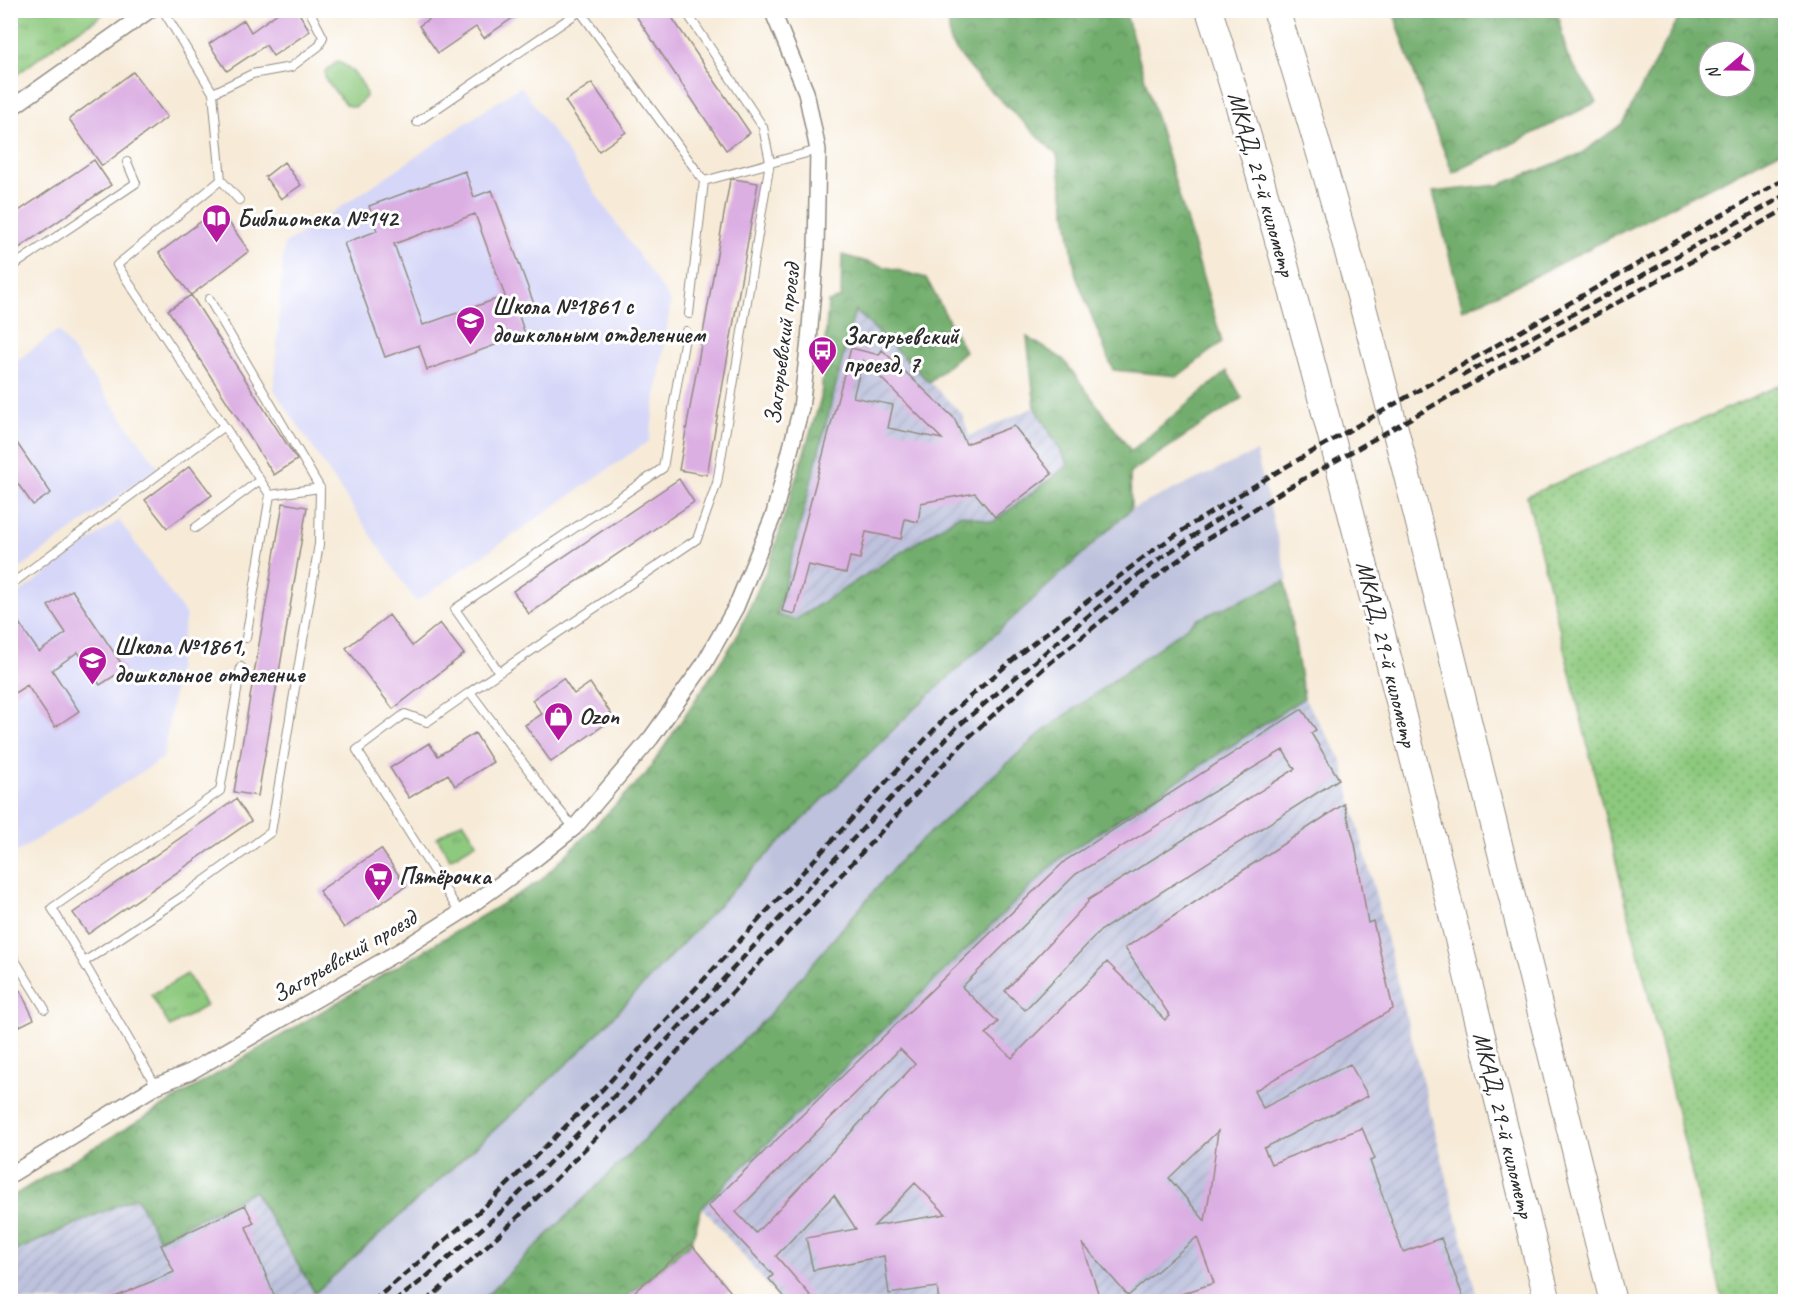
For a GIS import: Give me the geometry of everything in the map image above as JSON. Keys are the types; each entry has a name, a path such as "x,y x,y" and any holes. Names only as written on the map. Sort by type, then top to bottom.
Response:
{"highway":[{"name":"МКАД, 29-й километр","path":"1209,10 1288,272 1342,475 1548,1302"},
{"path":"1276,10 1349,255 1403,459 1613,1302"}],"street":[{"path":"10,109 150,10"},
{"name":"Загорьевский проезд","path":"10,1175 156,1086 190,1072 389,958 460,913 535,859 574,828 651,738 704,664 736,607 774,514 801,408 809,341 816,248 818,150 806,92 772,10"}],"lane":[{"path":"164,10 213,93 221,180 239,200"},
{"path":"213,93 252,74 291,67 319,46 323,37 309,10"},
{"path":"460,913 357,750 405,714 427,722 697,539 717,483 770,162 763,127 685,10"},
{"path":"417,122 580,11 704,181 689,314"},
{"path":"704,181 818,150"},
{"path":"10,268 136,183 127,162"},
{"path":"221,180 117,265 270,495 246,638"},
{"path":"84,962 182,897 271,832 319,544 320,488 209,299"},
{"path":"499,672 455,609 663,468 686,331"},
{"path":"10,585 224,426"},
{"path":"195,528 260,480"},
{"path":"270,495 320,488"},
{"path":"156,1086 52,908 220,791 241,666"},
{"path":"470,692 574,828"},
{"path":"10,952 45,1009"}],"shaded area":[{"name":"Школа №1861 с дошкольным отделением","path":"521,86 671,302 649,441 416,602 274,390 284,245"},
{"path":"856,309 963,415 969,436 1035,407 1069,465 993,522 961,514 795,620 776,615"},
{"path":"58,330 158,467 11,575 11,365"},
{"path":"1256,452 1288,580 1198,619 904,856 767,1017 481,1301 320,1301 315,1293 581,1051 752,870 913,710 1131,509"},
{"name":"Школа №1861, дошкольное отделение","path":"119,520 186,615 163,758 11,856 11,599"},
{"path":"1304,698 1341,758 1478,1301 781,1301 702,1207 1061,857"},
{"path":"254,1190 315,1293 302,1302 11,1301 10,1253 137,1197 160,1238"}],"green space":[{"path":"11,10 107,11 68,36 11,79"},
{"path":"1683,10 1785,11 1785,149 1463,310 1433,192 1499,185 1580,154 1622,124"},
{"path":"948,11 1125,11 1222,342 1178,376 1113,370 1076,276 1057,155 979,79 950,43"},
{"path":"1393,11 1557,11 1567,56 1597,102 1453,173 1424,102"},
{"path":"337,62 352,71 363,86 366,97 355,107 346,105 325,79 325,71"},
{"path":"842,255 926,278 965,351 929,382 855,310 777,615 795,620 961,514 993,522 1069,465 1035,407 1027,337 1063,359 1131,451 1227,371 1242,398 1130,473 1131,509 913,710 752,870 581,1051 315,1293 254,1191 159,1239 136,1197 11,1253 11,1197 540,881 646,774 735,640 770,562 821,398 828,302 841,298"},
{"path":"1785,383 1785,1301 1723,1301 1527,496"},
{"path":"1285,581 1304,698 1061,857 702,1207 691,1244 622,1301 481,1301 767,1017 904,856 1041,733 1198,619"},
{"path":"463,821 477,843 450,859 437,837"},
{"path":"187,974 206,1006 170,1027 151,995"}],"building":[{"path":"282,10 297,10 310,31 273,56 266,45 227,71 209,44 244,20 251,32"},
{"path":"442,10 524,10 484,38 476,27 438,53 419,26"},
{"path":"632,10 667,10 750,133 726,150"},
{"path":"133,72 167,117 102,166 69,119"},
{"path":"592,83 626,132 599,151 565,101"},
{"path":"94,160 111,185 10,254 10,217"},
{"path":"284,162 301,185 281,199 265,177"},
{"path":"465,171 474,197 492,190 534,304 517,310 525,334 427,370 419,345 385,357 344,243 377,231 369,206","holes":["475,214 505,296 423,325 394,244"]},
{"path":"730,180 758,183 707,475 679,470"},
{"path":"219,208 249,251 191,295 159,253"},
{"path":"191,295 297,460 274,475 168,310"},
{"path":"851,348 879,355 882,350 954,418 966,444 1014,426 1052,474 995,517 975,493 921,503 918,522 905,519 901,539 866,532 860,559 850,557 846,573 808,565 795,614 782,611","holes":["863,360 942,439 888,428 893,405 853,397"]},
{"path":"10,433 51,493 33,505 10,473"},
{"path":"190,466 212,495 167,528 145,500"},
{"path":"679,479 694,502 529,614 513,591"},
{"path":"283,503 307,507 258,796 234,792"},
{"path":"72,590 125,669 100,685 78,652 52,670 79,711 55,727 27,685 10,696 10,610 39,652 66,633 48,606"},
{"path":"389,615 412,646 440,623 464,654 393,709 346,648"},
{"path":"563,678 574,694 590,683 614,718 551,762 525,725 542,714 532,700"},
{"path":"1302,709 1316,730 1311,733 1339,779 1100,931 1025,1010 1005,991 1088,900 1295,769 1283,750 1076,874 962,987 998,1022 986,1034 1012,1058 1107,962 1165,1020 1170,1016 1125,948 1344,804 1355,844 1368,923 1373,921 1393,1009 1254,1091 1263,1108 1350,1064 1368,1096 1264,1148 1271,1164 1362,1128 1375,1159 1370,1161 1403,1252 1441,1238 1465,1302 1166,1302 1166,1299 1214,1283 1197,1237 1128,1296 1082,1243 1101,1302 939,1302 937,1287 889,1294 884,1256 813,1270 806,1238 856,1229 834,1195 776,1256 816,1302 789,1302 769,1279 773,1275 708,1206 1066,860","holes":["900,1049 915,1064 756,1233 736,1212","1218,1131 1205,1221 1169,1178","915,1183 946,1214 874,1226"]},
{"path":"475,733 493,762 455,786 448,774 409,798 390,768 429,743 438,756"},
{"path":"236,799 251,821 88,934 73,913"},
{"path":"381,849 406,886 344,928 319,891"},
{"path":"20,990 34,1019 10,1031 10,995"},
{"path":"245,1205 254,1223 246,1227 277,1302 103,1302 174,1272 161,1245"},
{"path":"691,1244 730,1291 718,1302 622,1302"}],"railway":[{"path":"372,1302 490,1202 601,1091 945,718 1022,652 1148,554 1192,524 1277,472 1786,178"},
{"path":"1462,376 1786,195"},
{"path":"426,1302 518,1217 628,1105 968,738 1044,668 1111,613 1204,541 1286,489 1786,209"},
{"path":"394,1302 501,1212 627,1083 957,727 1120,589 1159,559 1241,504"}],"place":[{"name":"Библиотека №142","path":"216,244"},
{"name":"Школа №1861 с дошкольным отделением","path":"471,346"},
{"name":"Загорьевский проезд, 7","path":"822,376"},
{"name":"Школа №1861, дошкольное отделение","path":"93,686"},
{"name":"Ozon","path":"558,742"},
{"name":"Пятёрочка","path":"378,902"}]}
